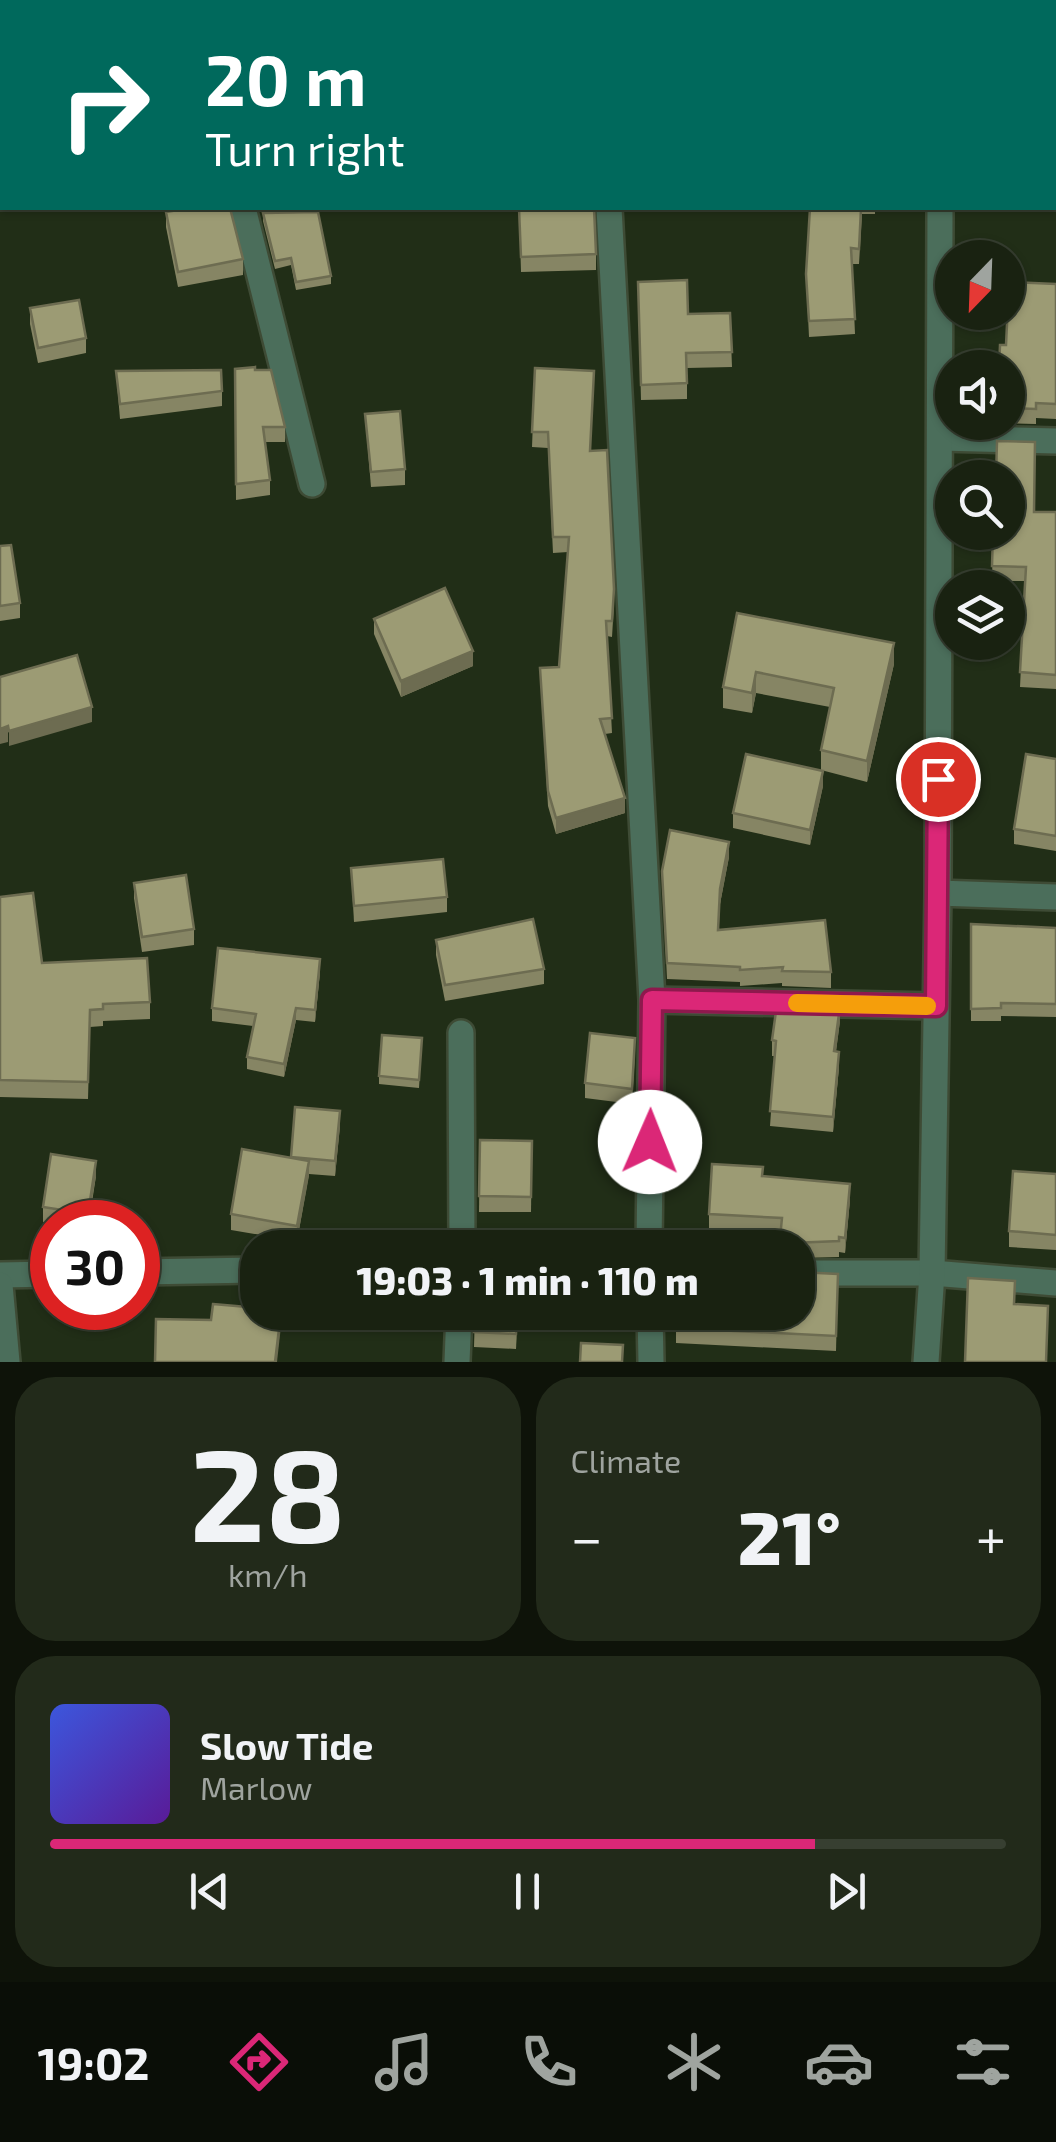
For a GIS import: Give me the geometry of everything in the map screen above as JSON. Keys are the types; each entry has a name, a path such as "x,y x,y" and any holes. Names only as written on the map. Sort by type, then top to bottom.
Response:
{"street":[{"path":"244,210 312,484"},
{"path":"609,210 652,1000 648,1230"},
{"path":"940,210 940,350"},
{"path":"926,1362 932,1273 938,892 940,440"},
{"path":"1017,440 1056,441"},
{"path":"938,892 1056,897"},
{"path":"652,1000 936,1006"},
{"path":"461,1033 462,1230"},
{"path":"160,1272 240,1270"},
{"path":"815,1273 932,1273 1056,1283"},
{"path":"0,1275 30,1274"},
{"path":"0,1285 7,1362"},
{"path":"456,1362 459,1330"},
{"path":"651,1330 652,1362"}],"building":[{"path":"231,210 243,259 178,272 166,212"},
{"path":"519,210 594,210 596,254 521,257"},
{"path":"810,210 861,210 859,249 851,248 855,319 809,321 806,274"},
{"path":"318,212 331,276 296,282 291,258 275,261 263,213"},
{"path":"687,280 688,314 730,313 732,352 686,353 687,383 641,385 638,282"},
{"path":"1025,283 1056,284 1056,404 1036,403 1036,409 1025,409 1025,350 1000,350 1000,345 1006,345 1007,330 1025,330"},
{"path":"79,300 86,338 38,348 30,308"},
{"path":"535,368 594,371 590,451 607,450 614,589 612,621 606,621 612,718 600,719 625,798 556,818 548,791 540,668 559,667 569,537 553,537 548,432 532,432"},
{"path":"235,369 271,370 285,427 263,427 270,480 236,484"},
{"path":"221,370 222,391 120,404 116,371"},
{"path":"400,411 405,469 371,472 365,414"},
{"path":"997,441 1035,442 1034,512 1056,512 1056,675 1020,672 1021,660 1025,660 1026,567 992,566 992,550 1025,550 1025,460 996,460"},
{"path":"11,545 20,603 0,606 0,546"},
{"path":"445,588 473,651 401,681 374,619"},
{"path":"737,613 894,643 867,761 821,750 834,688 756,672 752,693 723,687"},
{"path":"77,655 92,707 9,731 8,726 0,729 0,677"},
{"path":"746,754 823,771 810,830 733,813"},
{"path":"1026,754 1056,759 1056,836 1014,829"},
{"path":"670,830 729,842 720,889 718,930 825,920 831,972 667,963 662,871"},
{"path":"443,859 447,897 354,906 351,868"},
{"path":"186,875 194,929 142,937 134,883"},
{"path":"33,893 42,963 147,958 150,1002 103,1004 103,1009 90,1010 88,1082 0,1080 0,897"},
{"path":"533,919 544,969 445,985 436,940"},
{"path":"971,924 1056,928 1056,1004 1001,1003 1001,1008 971,1009"},
{"path":"218,948 320,959 315,1010 296,1008 284,1064 247,1057 256,1014 212,1008"},
{"path":"777,1004 840,1006 834,1051 839,1052 833,1117 770,1111"},
{"path":"590,1033 635,1038 632,1089 585,1083"},
{"path":"382,1035 422,1038 419,1080 379,1076"},
{"path":"295,1107 340,1111 335,1161 291,1157"},
{"path":"480,1140 532,1141 531,1197 479,1196"},
{"path":"242,1149 309,1161 297,1226 231,1214"},
{"path":"51,1154 96,1161 90,1200 44,1200"},
{"path":"712,1164 763,1167 762,1176 850,1184 845,1238 839,1237 839,1241 815,1242 815,1230 781,1230 782,1218 709,1214"},
{"path":"1013,1171 1056,1174 1056,1235 1009,1231"},
{"path":"815,1273 838,1274 836,1336 716,1330 815,1330"},
{"path":"968,1278 1015,1281 1014,1304 1048,1306 1046,1362 965,1362"},
{"path":"213,1304 240,1306 240,1330 279,1330 275,1362 155,1362 160,1319 211,1320"},
{"path":"474,1330 516,1330 516,1334"},
{"path":"581,1343 623,1345 622,1362 580,1362"}],"slow traffic":[{"path":"797,1003 927,1006"}],"route":[{"path":"650,1142 652,1000 936,1006 938,779"}]}
